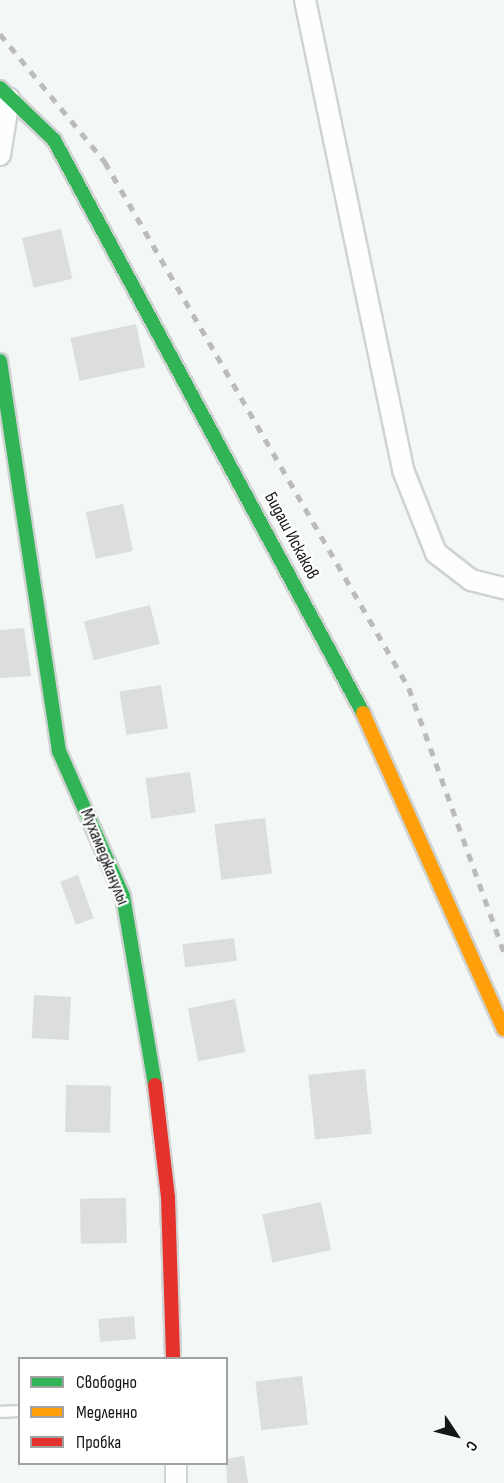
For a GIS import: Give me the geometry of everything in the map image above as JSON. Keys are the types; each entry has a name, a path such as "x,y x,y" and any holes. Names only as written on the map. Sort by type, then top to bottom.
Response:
{"street":[{"path":"305,0 403,470 436,554 471,580 504,588"},
{"path":"0,155 4,93"},
{"name":"Бидаш Искаков","path":"4,93 54,140 348,678 504,1029"},
{"name":"Мухамеджанулы","path":"0,361 59,751 123,896 149,1028 168,1197 173,1357"},
{"path":"176,1465 176,1483"}],"lane":[{"path":"0,1412 18,1411"}],"building":[{"path":"61,229 72,279 33,288 22,238"},
{"path":"136,324 145,367 80,381 70,338"},
{"path":"123,504 133,551 96,559 86,512"},
{"path":"150,605 160,644 94,660 84,621"},
{"path":"24,628 31,676 0,678 0,630"},
{"path":"161,685 168,728 126,735 120,692"},
{"path":"190,772 196,813 151,819 145,778"},
{"path":"265,818 272,874 221,880 214,824"},
{"path":"78,875 94,918 76,925 60,881"},
{"path":"234,938 237,961 185,967 182,944"},
{"path":"34,995 71,997 69,1040 32,1038"},
{"path":"235,999 245,1052 198,1061 188,1008"},
{"path":"365,1069 372,1134 315,1140 308,1075"},
{"path":"66,1085 111,1086 110,1133 65,1132"},
{"path":"126,1198 127,1243 81,1244 80,1199"},
{"path":"321,1202 331,1250 272,1262 262,1214"},
{"path":"134,1316 136,1339 100,1342 98,1319"},
{"path":"302,1376 308,1425 261,1430 255,1382"},
{"path":"244,1456 248,1483 227,1483 228,1459"}],"railway":[{"path":"0,34 105,162 409,688 504,952"}],"traffic: fast":[{"path":"0,88 54,140 363,713"},
{"path":"0,361 59,751 123,896 155,1085"}],"traffic: slow":[{"path":"363,713 504,1029"}],"traffic: jam":[{"path":"155,1085 168,1197 173,1357"}]}
